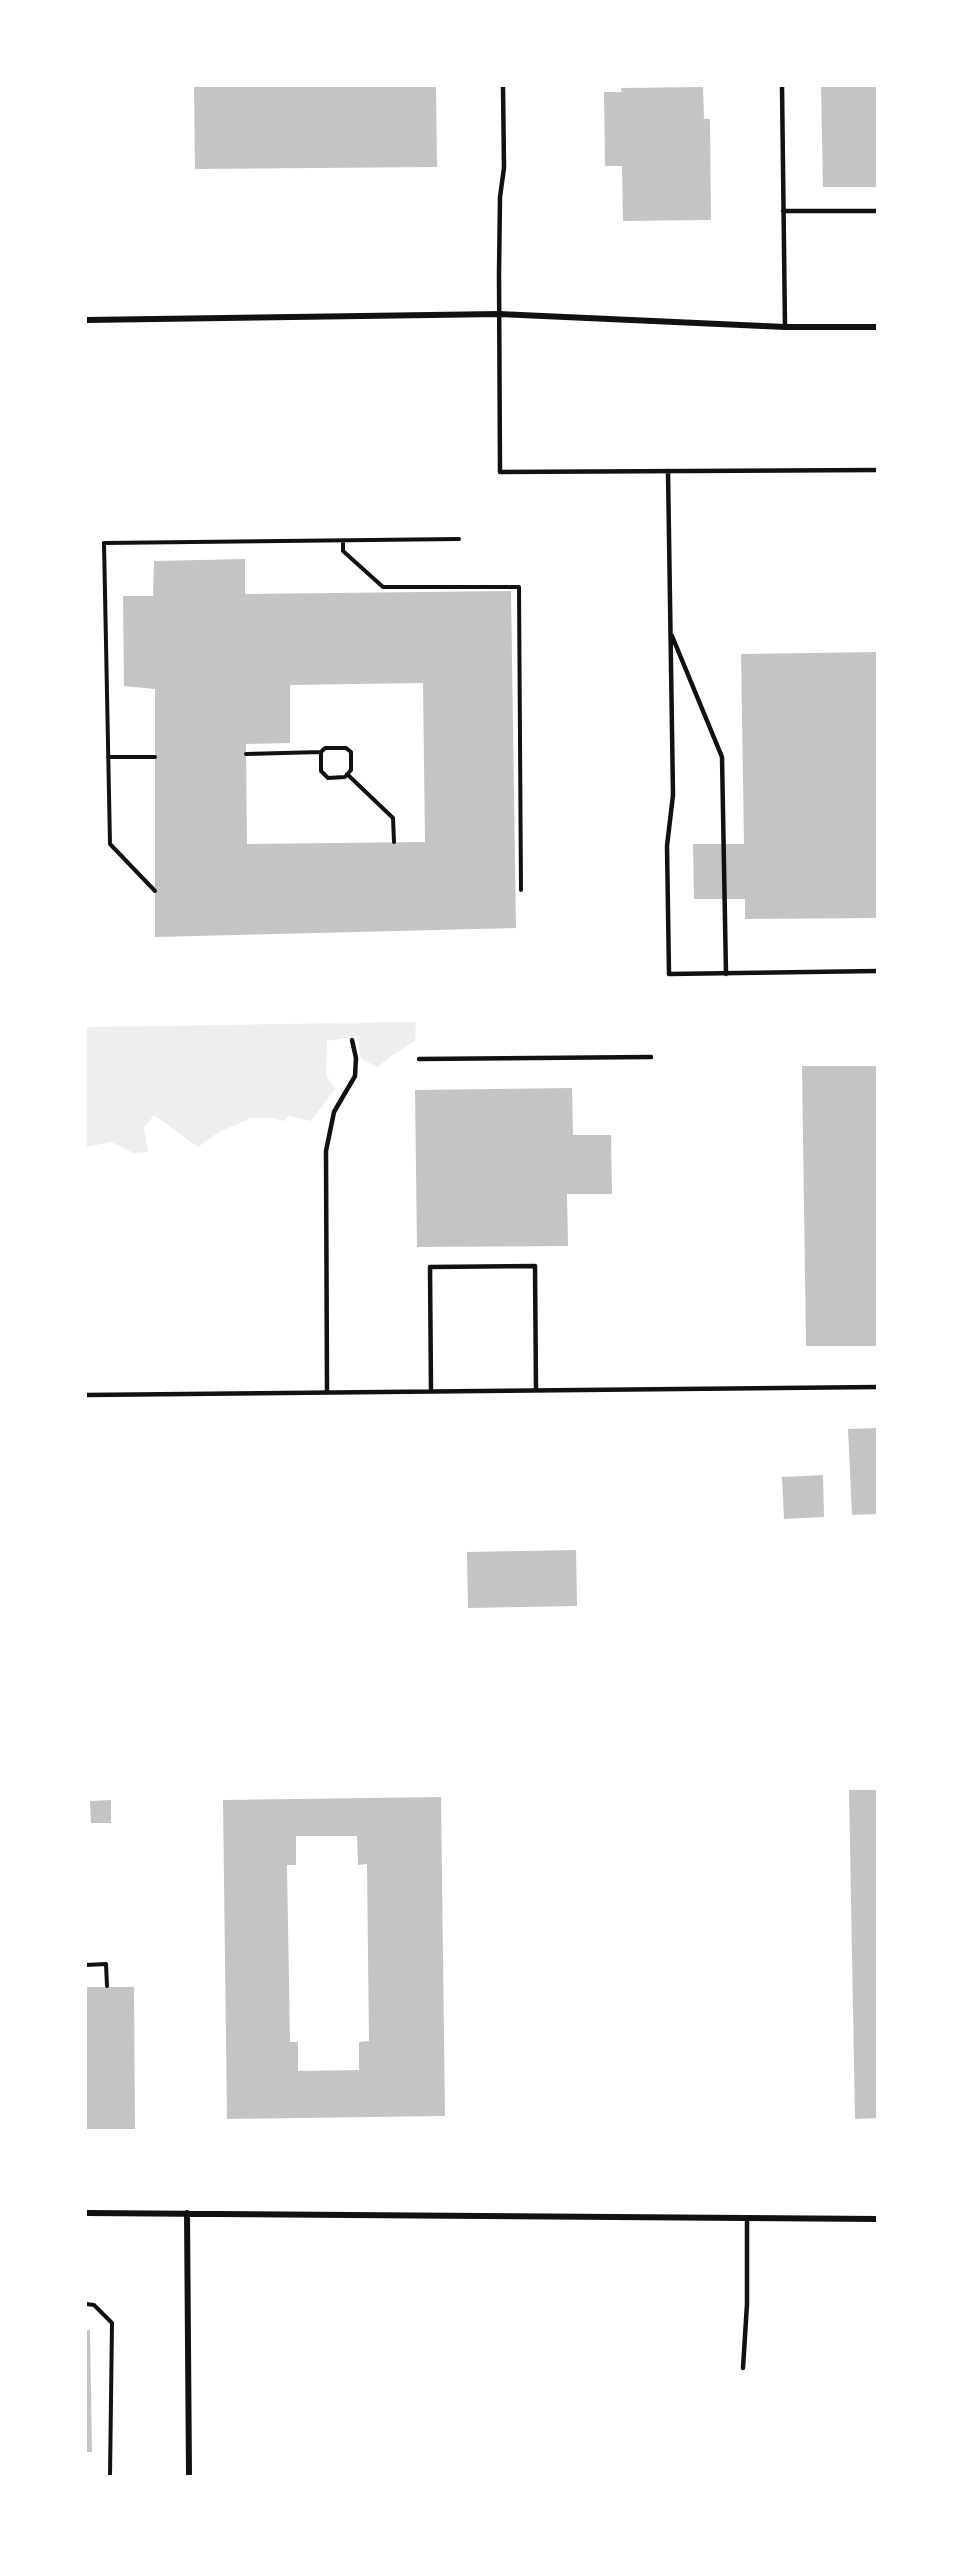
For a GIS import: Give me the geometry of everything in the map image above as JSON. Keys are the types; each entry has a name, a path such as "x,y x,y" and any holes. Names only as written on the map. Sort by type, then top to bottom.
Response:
{"street":[{"path":"86,320 500,314 785,327 878,327"},
{"path":"187,2212 189,2476"},
{"path":"86,2213 878,2219"}],"lane":[{"path":"503,86 504,168 500,197 500,472 878,470"},
{"path":"782,86 785,327"},
{"path":"783,211 878,211"},
{"path":"668,471 673,795 667,846 669,974 878,971"},
{"path":"671,633 722,757 726,974"},
{"path":"327,1391 326,1151 334,1112 355,1076 356,1058 352,1040"},
{"path":"419,1059 651,1057"},
{"path":"431,1391 430,1267 535,1266 537,1390"},
{"path":"86,1395 327,1391 878,1388"},
{"path":"743,2368 747,2304 747,2219"}],"path":[{"path":"155,891 110,844 104,543 459,539"},
{"path":"343,541 343,551 382,587 519,587 521,890"},
{"path":"246,754 321,752 325,748 346,748 351,752 351,770 345,777 328,778 321,771 321,752"},
{"path":"108,757 155,757"},
{"path":"347,774 393,818 394,842"},
{"path":"86,1965 106,1964 107,1986"},
{"path":"86,2304 94,2305 112,2323 110,2476"}],"shaded area":[{"path":"416,1022 415,1041 378,1067 361,1059 357,1036 327,1041 326,1075 335,1089 311,1121 288,1116 285,1121 272,1118 251,1118 219,1132 198,1147 154,1115 144,1128 148,1152 133,1153 111,1142 86,1147 86,1027"}],"building":[{"path":"194,86 436,86 437,167 195,169"},
{"path":"878,86 878,187 823,187 821,87"},
{"path":"703,87 704,119 710,119 711,220 623,221 622,166 605,166 604,92 622,92 621,88"},
{"path":"245,559 245,594 511,591 516,928 155,937 155,689 124,686 123,596 153,596 154,561","holes":["423,683 425,842 247,844 246,744 290,743 290,685"]},
{"path":"878,652 878,918 745,919 745,899 694,899 693,844 744,844 741,654"},
{"path":"802,1066 878,1066 878,1346 806,1346"},
{"path":"572,1088 573,1135 611,1135 612,1194 567,1194 568,1246 417,1247 415,1090"},
{"path":"878,1428 878,1514 852,1515 848,1429"},
{"path":"823,1475 824,1517 784,1519 782,1477"},
{"path":"576,1550 577,1606 468,1608 467,1552"},
{"path":"849,1790 878,1790 878,2118 855,2119"},
{"path":"441,1797 445,2116 227,2119 223,1800","holes":["296,1836 357,1836 358,1865 367,1864 369,2041 359,2042 359,2070 298,2071 298,2042 290,2042 287,1865 296,1865"]},
{"path":"111,1800 111,1823 91,1823 90,1801"},
{"path":"86,1987 134,1987 135,2129 86,2129"},
{"path":"86,2330 90,2330 92,2452 86,2452"}]}
